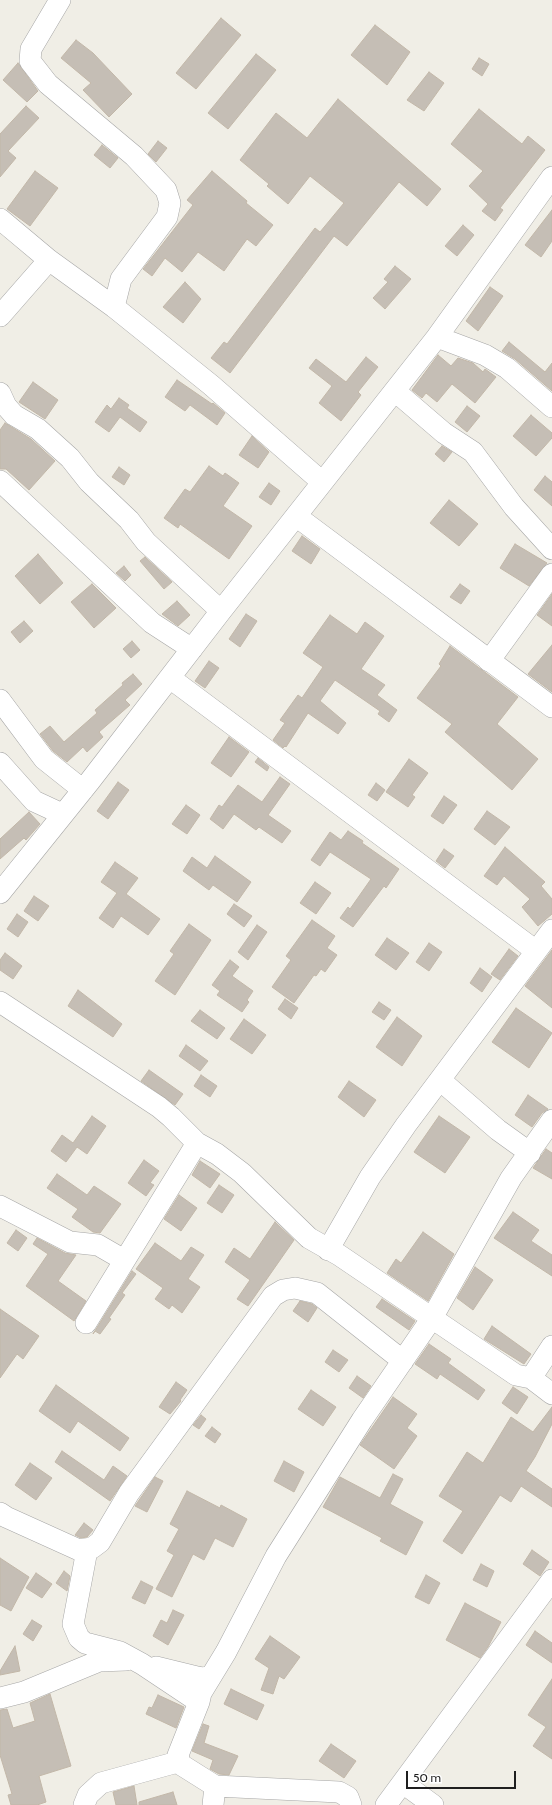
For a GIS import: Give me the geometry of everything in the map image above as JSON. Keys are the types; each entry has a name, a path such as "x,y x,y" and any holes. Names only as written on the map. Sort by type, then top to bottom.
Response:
{"street":[{"path":"60,0 31,49 30,61 48,84 134,156 166,190 170,203 166,217 121,279 114,307"},
{"path":"0,893 23,866 62,814 83,790 221,611 437,337 552,177"},
{"path":"3,228 114,307 212,385 322,482"},
{"path":"0,316 49,260"},
{"path":"437,337 485,355 507,368 552,407"},
{"path":"395,391 444,433 473,452 514,507 552,549"},
{"path":"0,393 6,406 14,415 38,429 59,448 89,482 129,520 146,542 221,611"},
{"path":"0,481 141,613 162,631 192,649"},
{"path":"296,516 552,707"},
{"path":"489,660 552,574"},
{"path":"170,678 536,951"},
{"path":"0,700 44,758 83,790"},
{"path":"0,763 34,801 62,814"},
{"path":"328,1250 370,1177 552,930"},
{"path":"0,1002 171,1117 196,1142 217,1154 242,1173 297,1228 318,1245 339,1255 516,1375 531,1378 552,1394"},
{"path":"440,1080 498,1130 530,1153"},
{"path":"351,1805 348,1797 339,1792 214,1795 180,1764 178,1755 199,1702 201,1693 226,1652 276,1556 298,1519 432,1318 511,1178 552,1120"},
{"path":"86,1323 196,1142"},
{"path":"0,1206 70,1242 98,1246 124,1260"},
{"path":"0,1513 79,1550 87,1550 100,1542 129,1493 273,1296 283,1290 295,1288 317,1293 403,1361"},
{"path":"531,1378 552,1346"},
{"path":"87,1550 73,1624 75,1632 85,1643 120,1652 142,1664 199,1702"},
{"path":"386,1805 552,1580"},
{"path":"0,1698 24,1692 99,1661 128,1660 201,1678 210,1677"},
{"path":"84,1805 88,1795 100,1783 169,1764 180,1764"},
{"path":"404,1782 434,1805"}],"building":[{"path":"221,18 241,35 196,89 176,73"},
{"path":"375,25 410,52 387,85 351,55"},
{"path":"76,40 93,53 132,94 109,117 83,90 91,83 61,58"},
{"path":"256,54 276,70 228,129 208,113"},
{"path":"479,58 489,64 482,76 472,69"},
{"path":"18,63 38,91 27,102 3,80"},
{"path":"429,72 444,83 424,111 407,100"},
{"path":"338,99 441,189 427,206 399,182 347,246 334,236 230,373 211,358 224,342 227,344 315,228 320,232 344,203 310,176 288,204 267,186 269,184 240,160 276,113 307,138"},
{"path":"26,106 39,118 8,151 16,158 0,177 0,134"},
{"path":"479,109 522,144 528,136 545,150 500,208 503,210 495,221 482,211 488,204 469,186 483,171 451,144"},
{"path":"158,141 167,148 156,162 148,154"},
{"path":"102,145 118,158 110,168 94,155"},
{"path":"35,171 58,188 30,226 7,209"},
{"path":"212,171 247,201 246,203 273,225 256,246 247,239 224,271 198,252 182,272 165,258 152,276 143,269 193,205 187,200"},
{"path":"552,210 552,241 541,257 525,245"},
{"path":"463,225 474,235 457,256 445,246"},
{"path":"395,266 411,279 385,309 373,298 388,282 384,279"},
{"path":"185,282 201,299 183,323 163,307"},
{"path":"490,287 503,296 478,331 466,321"},
{"path":"509,342 545,372 552,363 552,391 515,359 502,351"},
{"path":"438,355 451,366 458,358 473,363 483,372 485,369 496,377 475,403 452,384 437,402 426,393 422,398 412,390"},
{"path":"366,357 378,367 358,392 361,395 341,421 319,403 332,386 309,368 316,359 346,382"},
{"path":"177,380 212,404 213,403 225,413 217,425 190,405 185,411 165,397"},
{"path":"33,382 58,400 45,419 19,402"},
{"path":"119,398 129,405 127,408 147,422 140,432 120,417 109,432 95,422 107,405 111,409"},
{"path":"467,406 480,416 467,432 455,422"},
{"path":"531,415 552,433 552,438 536,456 513,436"},
{"path":"5,423 31,439 55,461 29,490 6,469 0,469 0,430"},
{"path":"252,436 269,452 258,468 239,455"},
{"path":"442,446 452,452 444,462 435,454"},
{"path":"209,466 223,476 225,473 239,483 223,506 252,526 229,559 180,524 178,528 164,518 185,489 190,492"},
{"path":"119,467 130,475 124,485 112,477"},
{"path":"545,476 552,482 552,506 534,490"},
{"path":"269,483 280,491 271,505 259,497"},
{"path":"449,500 478,524 459,546 430,523"},
{"path":"302,536 320,549 311,564 292,551"},
{"path":"515,544 547,563 529,586 500,568"},
{"path":"38,554 63,583 40,604 15,576"},
{"path":"145,557 172,582 164,589 140,561"},
{"path":"124,566 131,575 125,581 116,573"},
{"path":"92,584 116,608 94,628 71,602"},
{"path":"460,584 470,591 461,604 450,597"},
{"path":"552,594 552,626 537,615"},
{"path":"177,601 190,615 178,626 162,614"},
{"path":"246,614 257,621 240,647 229,639"},
{"path":"330,615 357,634 365,622 384,636 361,669 385,685 377,695 397,710 389,722 378,714 380,711 335,680 320,701 346,723 338,734 308,713 286,747 285,746 283,748 273,740 285,723 280,720 298,695 302,698 323,667 303,653"},
{"path":"24,621 33,631 20,643 11,632"},
{"path":"132,641 140,650 131,658 123,649"},
{"path":"552,645 552,692 528,674"},
{"path":"450,646 518,697 497,724 538,759 512,790 445,732 452,724 417,698 441,666 439,664"},
{"path":"209,661 219,668 205,688 195,681"},
{"path":"133,674 142,684 125,700 130,705 99,732 103,737 87,752 83,747 67,762 53,751 40,734 50,726 64,742 97,713 95,710"},
{"path":"229,737 249,752 231,777 211,763"},
{"path":"258,758 269,767 267,771 255,762"},
{"path":"409,759 428,773 412,795 415,797 408,807 386,792"},
{"path":"280,777 290,784 268,815 291,831 282,843 259,827 256,830 234,814 223,829 210,819 219,805 222,807 238,785 262,802"},
{"path":"118,782 129,790 108,819 97,811"},
{"path":"376,783 385,790 377,801 368,795"},
{"path":"444,796 457,805 443,824 431,816"},
{"path":"186,805 200,815 187,834 172,824"},
{"path":"487,811 510,827 495,845 474,829"},
{"path":"29,812 40,824 26,840 24,838 0,859 0,839"},
{"path":"348,831 363,841 362,843 399,869 386,888 384,886 353,927 340,918 348,907 350,909 371,879 330,852 320,866 311,860 330,832 341,840"},
{"path":"505,847 545,882 541,886 552,899 552,914 538,926 522,907 530,899 504,876 497,885 484,876"},
{"path":"444,849 454,856 445,868 436,861"},
{"path":"215,856 251,882 237,902 213,885 209,890 183,871 192,857 207,868"},
{"path":"115,862 138,878 126,894 160,919 148,935 121,916 113,928 99,918 117,893 101,882"},
{"path":"315,882 331,893 316,914 300,903"},
{"path":"34,896 49,906 38,921 24,911"},
{"path":"234,904 252,916 244,927 227,914"},
{"path":"17,914 28,922 18,937 7,929"},
{"path":"312,920 335,936 327,948 337,955 325,972 321,969 316,976 314,975 294,1003 272,987 291,960 286,956"},
{"path":"189,924 211,940 175,995 155,981 174,954 170,951"},
{"path":"257,925 267,932 248,960 238,952"},
{"path":"387,938 409,953 396,970 375,955"},
{"path":"429,943 442,952 429,971 416,962"},
{"path":"509,949 518,956 500,980 491,974"},
{"path":"552,950 552,1008 525,986"},
{"path":"5,953 22,966 13,979 0,970 0,960"},
{"path":"230,960 239,967 232,976 253,991 247,1000 249,1002 242,1012 217,995 220,991 212,985"},
{"path":"480,968 492,977 482,992 470,983"},
{"path":"78,990 122,1024 113,1037 68,1006"},
{"path":"285,999 298,1008 291,1019 278,1009"},
{"path":"379,1002 391,1010 384,1020 372,1012"},
{"path":"516,1008 552,1033 529,1068 492,1042"},
{"path":"200,1010 225,1028 217,1039 191,1021"},
{"path":"397,1017 422,1036 402,1066 376,1047"},
{"path":"244,1019 266,1035 252,1054 230,1039"},
{"path":"186,1045 208,1061 200,1071 179,1056"},
{"path":"149,1070 183,1094 175,1105 141,1081"},
{"path":"201,1075 217,1086 210,1097 194,1086"},
{"path":"349,1081 376,1100 364,1117 338,1097"},
{"path":"528,1095 548,1109 542,1113 532,1127 515,1115"},
{"path":"92,1116 106,1126 87,1154 77,1147 66,1162 51,1151 62,1135 73,1143"},
{"path":"439,1116 470,1137 445,1173 414,1152"},
{"path":"546,1149 552,1153 552,1179 533,1168"},
{"path":"144,1160 159,1171 150,1183 154,1185 146,1196 128,1183"},
{"path":"200,1161 220,1174 210,1188 192,1175"},
{"path":"57,1174 87,1195 94,1186 121,1204 100,1233 93,1232 72,1217 78,1209 47,1188"},
{"path":"219,1185 234,1195 222,1213 207,1203"},
{"path":"179,1195 197,1208 181,1231 164,1219"},
{"path":"513,1212 539,1230 531,1241 552,1255 552,1276 494,1238"},
{"path":"275,1222 294,1240 248,1306 237,1299 250,1280 225,1262 234,1248 250,1259"},
{"path":"16,1230 27,1238 18,1251 7,1243"},
{"path":"423,1232 454,1254 428,1301 387,1273 396,1259 401,1263"},
{"path":"37,1238 65,1253 76,1255 58,1281 86,1301 74,1321 26,1286 48,1254 33,1244"},
{"path":"155,1243 181,1261 191,1247 204,1255 188,1279 200,1287 182,1313 172,1305 169,1309 155,1299 163,1288 136,1269"},
{"path":"475,1267 493,1280 473,1310 457,1298"},
{"path":"132,1271 136,1274 122,1293 125,1295 109,1318 111,1319 100,1334 95,1331 93,1334"},
{"path":"382,1299 415,1321 409,1330 376,1307"},
{"path":"300,1301 312,1304 317,1308 308,1322 293,1311"},
{"path":"0,1309 39,1336 23,1359 17,1354 0,1378"},
{"path":"492,1326 531,1354 524,1364 484,1339"},
{"path":"429,1344 451,1359 448,1363 485,1390 478,1400 440,1374 437,1379 415,1364"},
{"path":"333,1350 348,1360 339,1372 325,1362"},
{"path":"357,1376 371,1386 363,1398 349,1388"},
{"path":"176,1382 187,1390 180,1400 181,1401 170,1414 159,1407"},
{"path":"56,1385 129,1438 120,1451 78,1421 70,1433 39,1411"},
{"path":"513,1387 528,1397 517,1414 502,1403"},
{"path":"311,1390 336,1407 323,1426 298,1409"},
{"path":"393,1397 417,1414 407,1428 417,1436 394,1469 360,1445"},
{"path":"552,1407 552,1424 526,1471 552,1489 552,1507 521,1486 511,1502 500,1495 462,1554 443,1541 463,1511 439,1496 467,1452 483,1463 511,1417 533,1432"},
{"path":"201,1415 206,1419 199,1429 193,1425"},
{"path":"212,1427 221,1434 215,1443 205,1436"},
{"path":"62,1451 104,1480 113,1466 127,1476 110,1501 55,1462"},
{"path":"284,1461 304,1472 294,1492 274,1481"},
{"path":"30,1463 52,1478 36,1500 15,1485"},
{"path":"393,1474 403,1479 390,1504 423,1522 406,1555 380,1541 382,1538 323,1507 340,1477 380,1498"},
{"path":"155,1477 163,1481 147,1512 135,1506"},
{"path":"187,1491 220,1508 221,1505 247,1519 233,1547 215,1538 204,1560 193,1554 172,1597 156,1589 174,1555 167,1551 179,1529 170,1524"},
{"path":"84,1523 93,1530 87,1537 81,1538 75,1535"},
{"path":"532,1550 549,1562 540,1576 523,1564"},
{"path":"0,1558 29,1577 11,1611 0,1605"},
{"path":"481,1564 494,1571 487,1587 473,1580"},
{"path":"64,1571 70,1576 67,1591 56,1583"},
{"path":"36,1573 52,1584 42,1598 26,1588"},
{"path":"426,1575 440,1583 429,1604 415,1597"},
{"path":"141,1581 153,1587 145,1604 132,1598"},
{"path":"465,1603 501,1622 488,1647 480,1658 446,1640"},
{"path":"173,1610 184,1615 168,1645 153,1636 161,1620 167,1623"},
{"path":"32,1620 42,1626 33,1641 23,1634"},
{"path":"535,1631 552,1643 552,1663 526,1645"},
{"path":"270,1636 300,1657 284,1679 279,1676 273,1694 261,1690 269,1668 255,1659"},
{"path":"15,1646 20,1671 0,1675 0,1671"},
{"path":"552,1679 552,1759 533,1746 546,1727 528,1715"},
{"path":"231,1689 264,1705 257,1720 224,1704"},
{"path":"50,1694 71,1766 39,1776 46,1802 37,1805 11,1805 8,1795 12,1794 0,1755 0,1710 7,1709 13,1728 35,1721 30,1703"},
{"path":"158,1695 184,1707 176,1728 146,1714 149,1707 152,1708"},
{"path":"203,1724 209,1726 204,1743 238,1756 229,1775 219,1774 210,1769 213,1760 192,1751"},
{"path":"331,1744 356,1761 344,1778 319,1761"},
{"path":"134,1786 137,1805 116,1805 113,1792"},
{"path":"173,1792 177,1805 139,1805 139,1802"}]}
